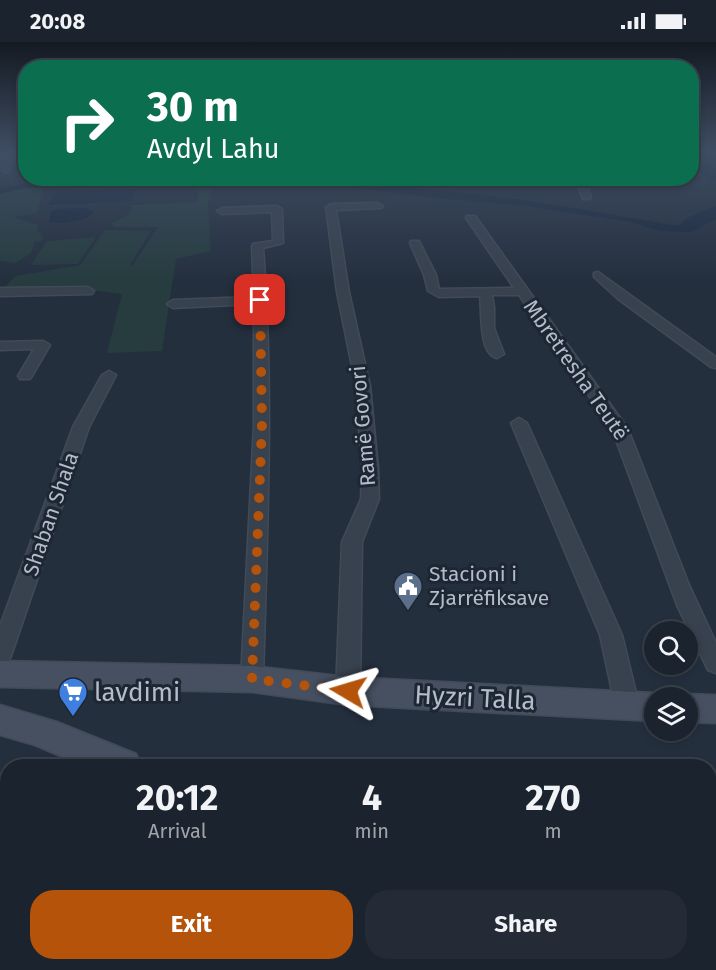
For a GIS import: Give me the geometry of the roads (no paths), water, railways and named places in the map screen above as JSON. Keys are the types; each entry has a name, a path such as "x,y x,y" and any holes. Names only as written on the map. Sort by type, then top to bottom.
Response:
{"street":[{"name":"Ramë Govori","path":"348,691 352,542 370,499 370,468 363,386 343,292 332,207 378,206"},
{"path":"222,212 277,209 278,243 257,246 262,424 252,679"},
{"name":"Mbretresha Teutë","path":"471,218 620,429 632,452 657,526 703,641 716,664"},
{"path":"415,243 430,275 434,291 439,293 521,291"},
{"path":"598,275 622,296 716,364"},
{"path":"2,287 88,291"},
{"path":"485,292 489,307 487,328 496,354"},
{"path":"173,304 260,300"},
{"path":"0,346 43,345 25,376"},
{"name":"Shaban Shala","path":"0,656 81,427 109,375"},
{"name":"Hyzri Talla","path":"0,674 252,679 348,691 640,706 519,423"},
{"path":"698,708 716,709"},
{"path":"0,720 44,733 106,759"}],"water":[{"path":"54,195 133,195 132,201 47,205"},
{"path":"414,195 482,195 526,200 678,226 687,218 716,206 716,219 691,232 660,231 630,222 527,206"},
{"path":"89,208 88,210 93,211 92,214 85,219 62,223 49,222 51,212 55,209"}],"place":[{"name":"Stacioni i Zjarrëfiksave","path":"408,612"},
{"name":"lavdimi","path":"73,718"}]}
